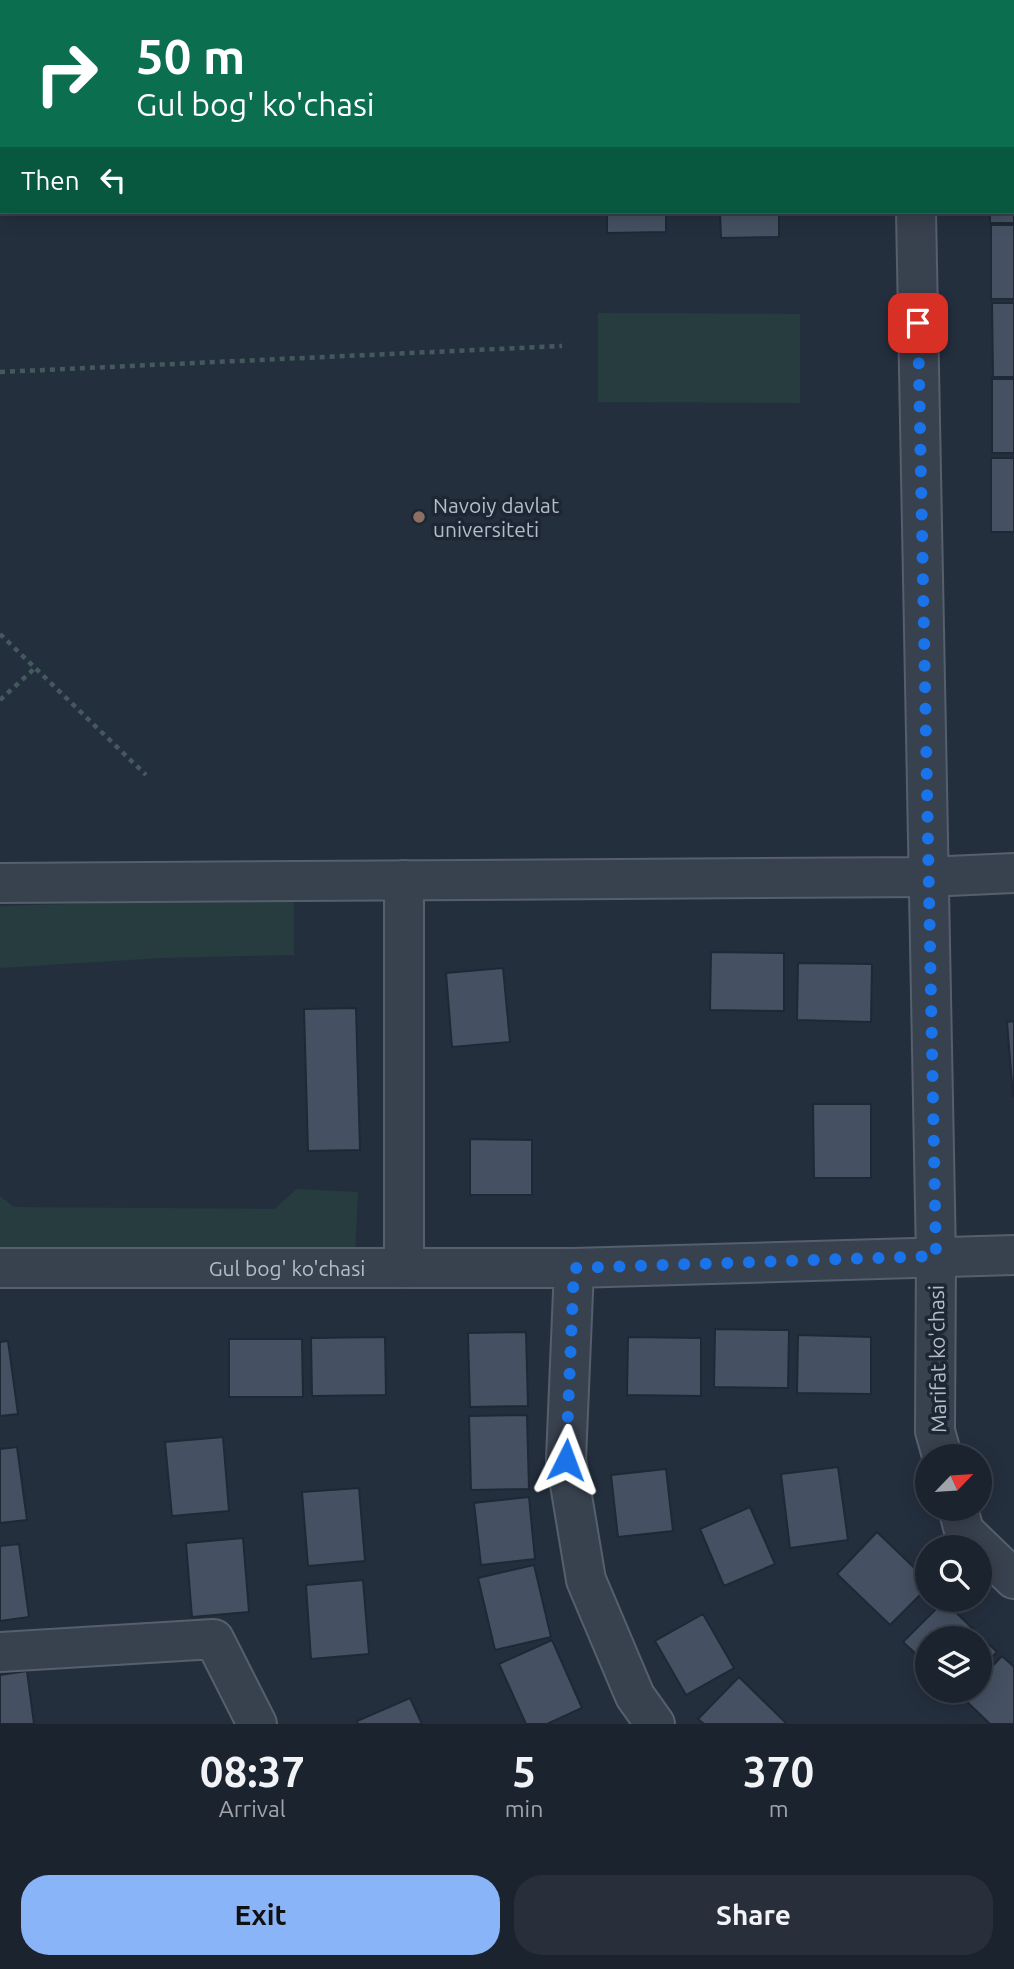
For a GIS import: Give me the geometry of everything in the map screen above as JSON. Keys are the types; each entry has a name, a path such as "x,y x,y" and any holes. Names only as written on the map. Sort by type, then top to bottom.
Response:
{"street":[{"name":"Marifat ko'chasi","path":"916,214 936,1256 935,1431 939,1444"},
{"path":"0,883 927,877 1014,873"},
{"path":"404,880 404,1268"},
{"name":"Gul bog' ko'chasi","path":"0,1268 574,1268 1014,1255"},
{"path":"574,1268 566,1460 586,1580 635,1696 655,1724"},
{"path":"961,1521 964,1531 1014,1579"},
{"path":"0,1652 214,1639 257,1724"}],"path":[{"path":"0,372 562,346"},
{"path":"0,634 146,775"},
{"path":"0,699 36,668"}],"green space":[{"path":"598,313 800,314 800,403 598,402"},
{"path":"294,897 294,955 162,958 0,968 0,906"},
{"path":"297,1189 358,1192 355,1254 0,1258 0,1196 14,1207 274,1209"}],"building":[{"path":"607,214 666,214 666,232 607,233"},
{"path":"720,214 779,214 779,237 721,238"},
{"path":"990,214 1014,214 1014,223 990,223"},
{"path":"991,225 1014,225 1014,299 991,299"},
{"path":"992,303 1014,303 1014,377 993,377"},
{"path":"992,379 1014,379 1014,453 992,453"},
{"path":"991,458 1014,458 1014,532 991,532"},
{"path":"711,952 784,953 784,1011 710,1010"},
{"path":"798,963 872,964 871,1022 797,1020"},
{"path":"503,968 510,1042 452,1047 446,973"},
{"path":"356,1008 360,1150 308,1151 304,1009"},
{"path":"1014,1021 1014,1096 1013,1096 1007,1022"},
{"path":"813,1104 871,1104 871,1178 814,1178"},
{"path":"470,1139 532,1140 532,1195 470,1195"},
{"path":"715,1329 789,1330 788,1388 714,1387"},
{"path":"526,1332 528,1406 470,1407 468,1333"},
{"path":"798,1335 871,1337 871,1394 797,1393"},
{"path":"385,1337 386,1395 312,1396 311,1338"},
{"path":"628,1337 701,1338 701,1396 627,1395"},
{"path":"229,1339 302,1339 303,1397 229,1397"},
{"path":"8,1341 18,1414 0,1416 0,1342"},
{"path":"527,1415 529,1489 471,1490 469,1416"},
{"path":"223,1437 229,1511 172,1516 165,1442"},
{"path":"17,1447 27,1520 0,1523 0,1449"},
{"path":"838,1467 848,1540 790,1548 781,1474"},
{"path":"666,1469 673,1531 618,1537 611,1475"},
{"path":"359,1488 365,1561 308,1566 302,1492"},
{"path":"529,1497 535,1559 481,1565 474,1503"},
{"path":"750,1507 775,1564 724,1586 700,1529"},
{"path":"877,1532 915,1569 915,1600 890,1625 837,1574"},
{"path":"243,1538 249,1612 192,1617 186,1543"},
{"path":"19,1544 29,1617 0,1621 0,1546"},
{"path":"534,1565 551,1637 495,1650 478,1578"},
{"path":"363,1580 369,1654 311,1659 306,1585"},
{"path":"933,1612 955,1612 970,1626 919,1626"},
{"path":"703,1614 734,1668 686,1695 655,1641"},
{"path":"915,1630 915,1653 903,1642"},
{"path":"552,1640 582,1708 547,1724 526,1724 499,1664"},
{"path":"1002,1656 1014,1667 1014,1724 990,1724 968,1703 992,1703 992,1666"},
{"path":"27,1671 34,1724 0,1724 0,1675"},
{"path":"739,1677 787,1724 704,1724 698,1719"},
{"path":"410,1698 422,1724 358,1724 357,1721"}],"place":[{"name":"Navoiy davlat universiteti","path":"419,517"}],"route":[{"path":"566,1460 574,1268 936,1256 918,323"}]}
